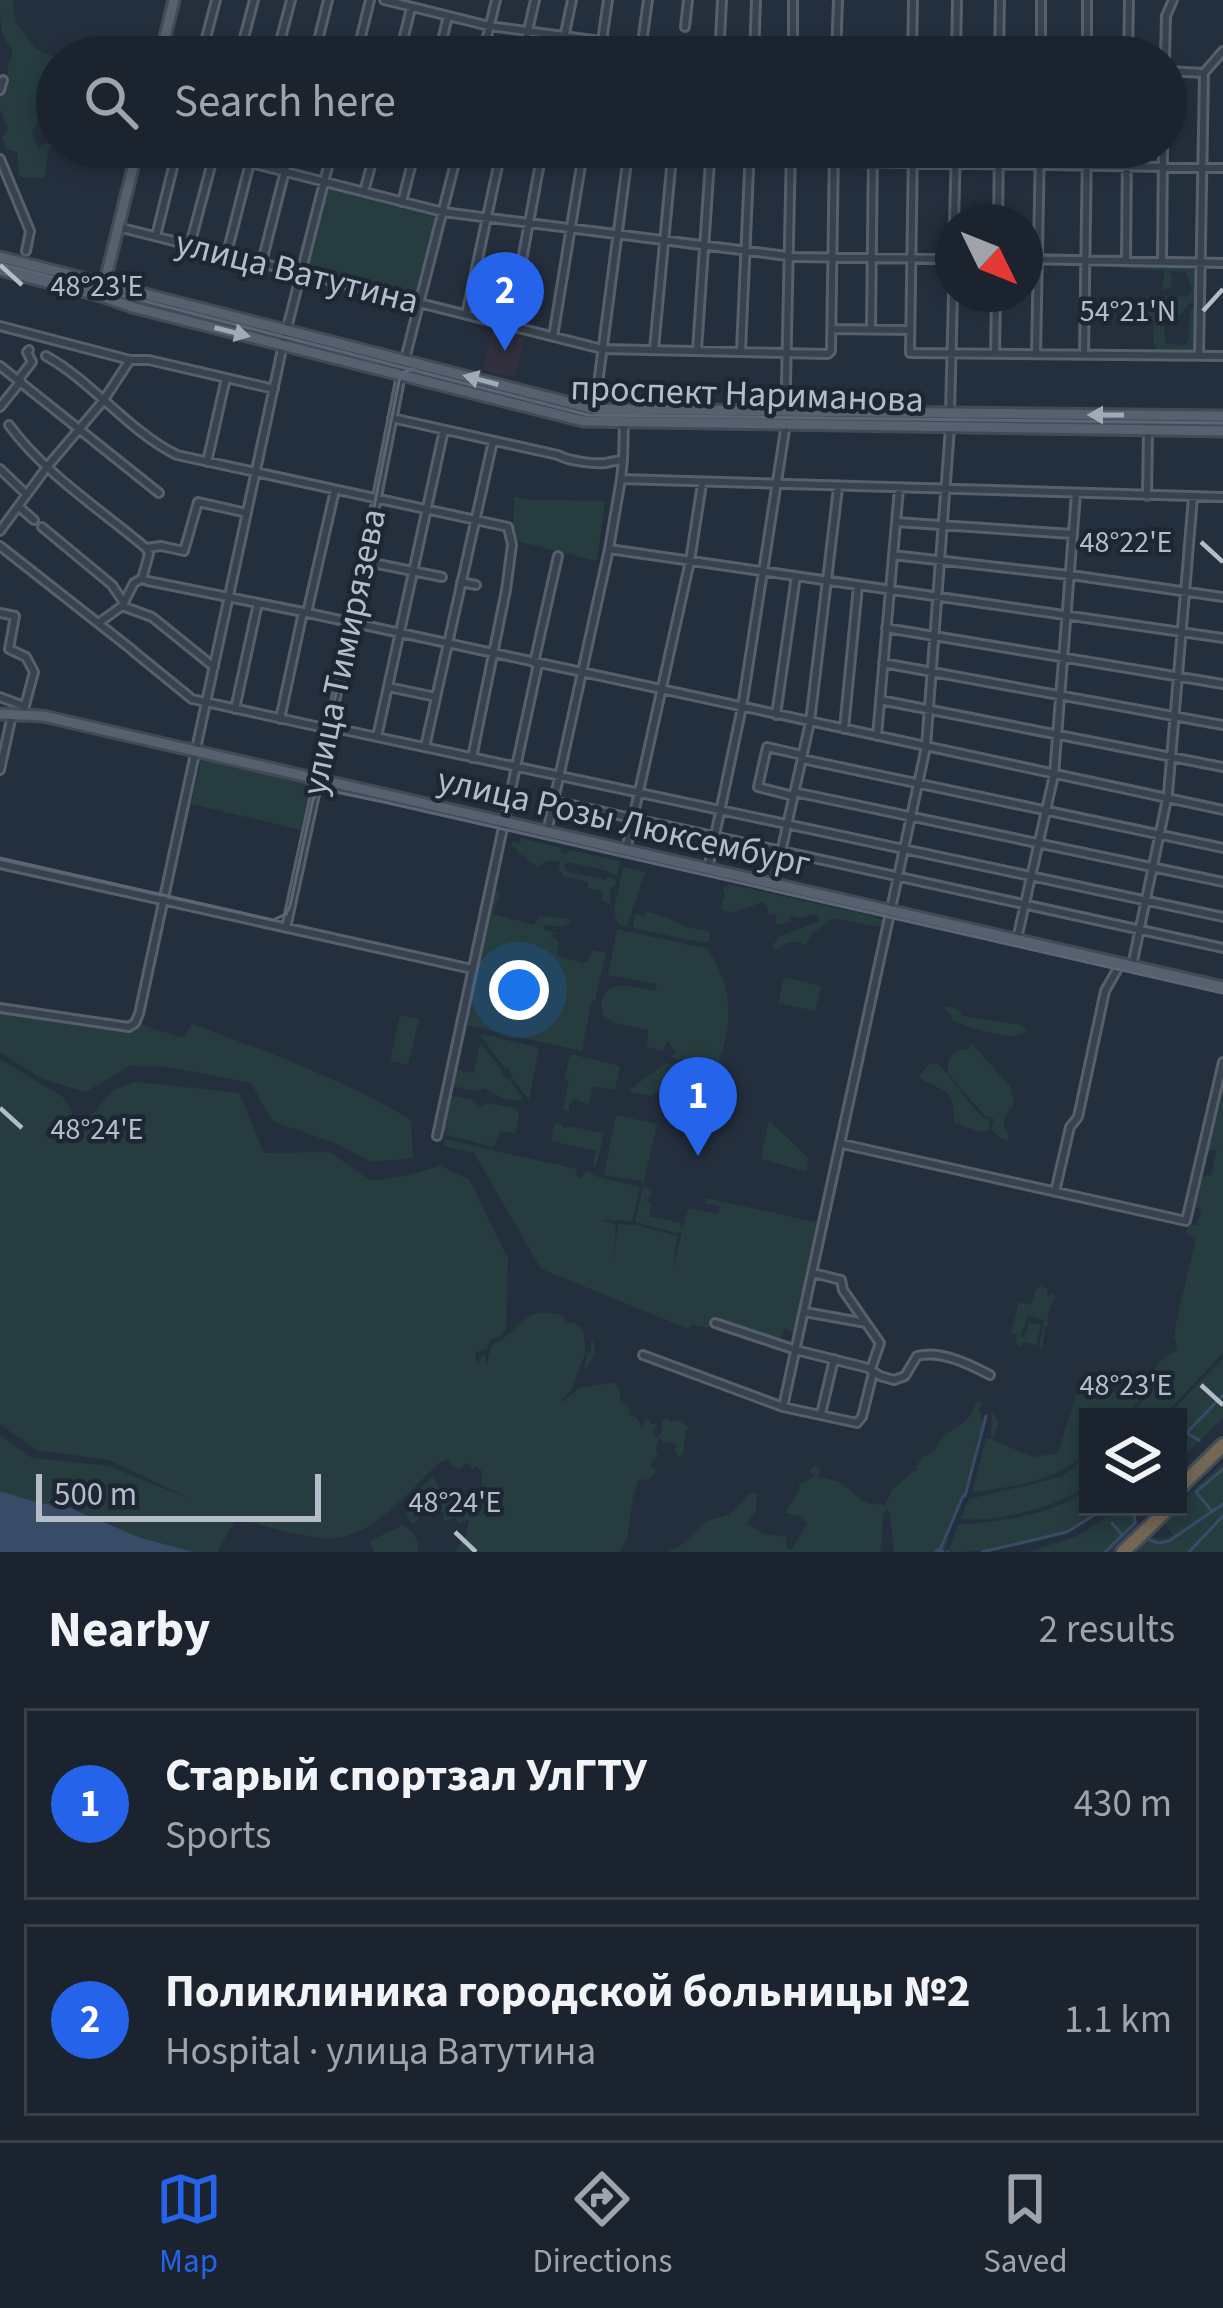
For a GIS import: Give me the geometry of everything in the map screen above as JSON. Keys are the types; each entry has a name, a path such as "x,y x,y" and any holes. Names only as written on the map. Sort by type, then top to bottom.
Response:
{"highway":[{"path":"1187,1489 1223,1444"},
{"path":"1187,1482 1216,1458"},
{"path":"1113,1552 1154,1516"},
{"path":"1123,1552 1154,1516"}],"main road":[{"path":"166,36 174,0"},
{"path":"103,291 133,168"},
{"name":"проспект Нариманова","path":"0,257 103,291 132,307 593,422 1223,431"},
{"name":"проспект Нариманова","path":"0,271 286,331 594,409 1223,416"},
{"path":"950,413 950,428"},
{"name":"улица Розы Люксембург","path":"15,711 1223,987"}],"street":[{"path":"206,36 215,0"},
{"path":"245,36 254,0"},
{"path":"282,36 291,0"},
{"path":"319,36 328,0"},
{"path":"361,36 370,0"},
{"path":"384,0 490,26 565,36 572,0"},
{"path":"487,36 496,0"},
{"path":"527,36 535,0"},
{"path":"604,36 608,0"},
{"path":"643,36 648,0"},
{"path":"685,27 688,0"},
{"path":"720,36 722,0"},
{"path":"755,36 756,0"},
{"path":"793,0 793,36"},
{"path":"837,36 838,0"},
{"path":"913,36 914,0"},
{"path":"956,36 957,0"},
{"path":"999,36 1000,0"},
{"path":"1041,0 1041,36"},
{"path":"1087,0 1087,36"},
{"path":"1128,36 1129,0"},
{"path":"1166,36 1173,0"},
{"path":"404,36 412,7"},
{"path":"443,36 448,16"},
{"path":"1198,356 1204,73 1223,51"},
{"path":"1187,72 1204,73"},
{"path":"0,90 3,80"},
{"path":"0,159 30,231 26,251"},
{"path":"156,236 173,168"},
{"path":"190,245 210,168"},
{"path":"226,254 249,168"},
{"path":"269,168 443,212 791,256 935,260"},
{"path":"262,262 286,168"},
{"path":"0,1008 128,1027 139,1014 286,331 328,168"},
{"path":"364,192 370,168"},
{"path":"402,202 411,168"},
{"name":"улица Тимирязева","path":"286,928 401,375 454,168"},
{"path":"466,315 498,168"},
{"path":"510,325 539,168"},
{"path":"553,337 581,168"},
{"path":"593,422 626,168"},
{"path":"653,349 672,168"},
{"path":"697,350 710,168"},
{"path":"741,351 750,168"},
{"path":"708,869 742,707 786,426 791,168"},
{"path":"834,168 832,329 910,330"},
{"path":"871,329 873,168"},
{"path":"913,168 910,352 1223,356"},
{"path":"955,204 956,168"},
{"path":"998,168 998,204"},
{"path":"1039,168 1039,204"},
{"path":"1084,355 1087,168"},
{"path":"1126,168 1126,262"},
{"path":"1162,168 1162,262"},
{"path":"1187,168 1223,168"},
{"name":"улица Ватутина","path":"118,227 602,349 831,352 832,329"},
{"path":"1043,260 1223,263"},
{"path":"950,413 953,312"},
{"path":"995,354 996,312"},
{"path":"1036,354 1037,312"},
{"path":"0,326 130,360 149,360 274,389"},
{"path":"0,407 32,362 29,350"},
{"path":"46,356 170,452 508,527 509,569 472,758"},
{"path":"0,531 130,360"},
{"path":"0,366 159,493"},
{"path":"207,463 226,378"},
{"path":"392,418 565,459 623,460"},
{"path":"547,832 609,549 621,479 624,423"},
{"path":"9,425 47,467 146,548 149,554 142,580"},
{"path":"783,1407 926,747 950,428"},
{"path":"377,737 444,429"},
{"path":"1147,496 1148,430"},
{"path":"425,748 493,440"},
{"path":"0,469 26,494"},
{"path":"621,479 1223,497"},
{"path":"626,850 690,560 702,482"},
{"path":"774,884 810,722 838,488"},
{"path":"280,718 335,490"},
{"path":"877,736 899,490"},
{"path":"1018,939 1054,775 1076,494"},
{"path":"1055,1192 1070,1127 1078,1117 1105,991 1126,964 1139,930 1160,834 1193,497"},
{"path":"146,548 184,551 198,502 248,513"},
{"path":"19,507 34,520"},
{"path":"896,522 1073,534"},
{"path":"42,527 112,586 123,605 152,616 214,667"},
{"path":"0,546 189,698 206,704 1223,916"},
{"path":"609,549 1223,638"},
{"path":"892,555 1223,597"},
{"path":"437,1136 558,556"},
{"path":"363,561 442,578"},
{"path":"776,715 796,576"},
{"path":"100,622 123,605 134,583 142,580 1223,810"},
{"path":"461,582 476,585"},
{"path":"844,729 858,586"},
{"path":"235,710 258,603"},
{"path":"0,613 15,616 9,649 26,657 34,672 15,711 0,770"},
{"path":"886,628 1223,683"},
{"path":"883,663 1223,724"},
{"path":"388,687 436,697"},
{"path":"0,697 15,711"},
{"path":"880,700 1223,766"},
{"path":"1223,848 766,747 758,787 1223,882"},
{"path":"554,801 1223,947"},
{"path":"0,864 472,969"},
{"path":"842,1144 1186,1221 1223,1062"},
{"path":"643,1355 783,1407 857,1423 880,1343 843,1290 842,1280 813,1273"},
{"path":"805,1312 866,1323"},
{"path":"716,1323 894,1379 901,1378 917,1356 928,1353 989,1376"},
{"path":"821,1415 834,1359"}],"shaded area":[{"path":"494,325 526,333 515,377 483,370"}],"green space":[{"path":"0,0 12,0 16,23 36,49 36,125 32,131 36,168 46,168 44,178 19,175 17,152 6,149 2,136 8,131 0,96 13,50 1,22"},
{"path":"334,186 439,214 416,301 307,271 324,193"},
{"path":"1148,263 1196,268 1196,303 1181,314 1164,314 1165,344 1186,345 1193,307 1191,353 1159,353 1153,338 1155,321 1140,315 1138,306 1148,295 1188,296 1192,291 1186,272 1167,271 1172,275 1171,287 1164,290 1165,271 1121,268"},
{"path":"514,497 605,501 597,561 513,540"},
{"path":"202,756 311,783 301,830 191,804"},
{"path":"521,838 561,848 561,853 569,850 620,861 614,875 568,862 564,865 566,871 615,879 611,904 602,901 602,891 588,888 588,882 562,876 560,862 549,860 538,867 525,858 511,845 522,844"},
{"path":"623,867 645,872 627,927 618,924 614,910"},
{"path":"729,884 872,916 883,924 832,918 806,945 790,942 775,951 772,946 780,936 818,922 819,917 793,916 792,922 777,925 777,915 767,914 763,902 723,911 723,889"},
{"path":"494,890 500,892 493,914 534,925 539,916 572,922 560,927 545,924 544,930 559,934 551,937 559,941 560,957 584,963 592,950 606,953 582,1051 466,1025"},
{"path":"647,912 707,931 709,941 633,928 635,914 645,916"},
{"path":"617,929 708,949 722,978 728,1006 717,1067 670,1057 676,1052 667,1041 664,1051 647,1047 648,1030 604,1016 601,1001 609,988 624,985 655,991 657,984 608,975"},
{"path":"784,977 821,986 815,1011 778,1003"},
{"path":"946,1006 961,1010 962,1016 1021,1025 1027,1032 1011,1036 974,1028 952,1020"},
{"path":"0,1011 132,1030 141,1024 182,1038 192,1024 331,1079 411,1120 413,1158 372,1162 272,1121 251,1083 169,1067 129,1066 86,1092 42,1079 0,1052"},
{"path":"400,1015 419,1019 408,1065 390,1061"},
{"path":"478,1033 539,1048 529,1100 510,1069"},
{"path":"480,1043 523,1099 507,1099 484,1088 452,1086 455,1070 474,1073"},
{"path":"971,1043 1010,1086 1014,1104 1003,1126 1008,1141 991,1128 994,1119 984,1115 948,1073 952,1056 969,1049"},
{"path":"570,1054 620,1066 615,1090 593,1086 589,1105 575,1099 569,1111 563,1110"},
{"path":"0,1059 63,1097 81,1127 113,1090 135,1082 233,1092 240,1094 264,1153 330,1152 371,1181 440,1166 469,1179 508,1258 506,1330 490,1340 487,1349 475,1352 477,1364 484,1353 487,1365 492,1345 527,1317 563,1315 566,1322 581,1328 585,1353 591,1352 591,1341 595,1350 584,1371 585,1354 571,1390 559,1404 580,1388 614,1382 621,1392 619,1399 642,1429 646,1418 651,1424 658,1423 653,1433 656,1438 661,1435 662,1420 680,1420 689,1427 679,1457 677,1444 659,1438 658,1456 650,1465 655,1472 639,1480 620,1552 454,1552 466,1537 469,1520 444,1521 444,1513 426,1502 417,1522 411,1524 405,1509 433,1477 439,1488 456,1490 467,1503 475,1502 482,1471 466,1463 460,1469 449,1459 386,1514 355,1533 321,1538 236,1519 217,1552 169,1546 70,1508 0,1491 0,1435 32,1458 109,1466 193,1500 109,1460 36,1450 0,1424"},
{"path":"665,1063 705,1069 693,1122 677,1118 685,1082 680,1069 666,1067 670,1073 667,1086 650,1096 628,1091"},
{"path":"936,1063 989,1121 989,1130 954,1123 950,1096 918,1077"},
{"path":"1223,1077 1223,1353 1171,1408 1136,1408 1166,1374 1132,1408 1079,1408 1079,1460 1063,1470 1033,1481 972,1492 986,1438 991,1439 992,1410 999,1423 992,1440 1034,1457 1058,1453 1082,1384 1125,1395 1178,1350 1176,1323 1196,1238 1186,1234 1188,1225 1197,1225 1202,1209 1192,1207 1201,1176 1211,1175 1217,1149 1205,1150"},
{"path":"450,1095 480,1107 489,1103 516,1109 515,1134 500,1131 494,1147 446,1135"},
{"path":"616,1115 657,1124 643,1185 604,1175"},
{"path":"769,1120 808,1158 807,1172 761,1159"},
{"path":"558,1123 604,1133 596,1168 596,1151 551,1141"},
{"path":"445,1139 576,1169 577,1178 586,1171 640,1187 632,1221 601,1220 616,1225 613,1264 618,1224 636,1225 677,1236 673,1271 682,1231 635,1222 643,1187 652,1190 649,1216 680,1223 682,1230 688,1208 718,1214 720,1206 705,1203 706,1198 820,1223 792,1347 793,1333 784,1329 781,1343 722,1322 689,1329 541,1269 474,1153 444,1146"},
{"path":"1040,1286 1047,1289 1047,1296 1056,1297 1042,1350 1044,1320 1028,1316 1021,1336 1024,1338 1029,1323 1041,1325 1036,1345 1016,1344 1017,1335 1011,1333 1019,1302 1031,1305"},
{"path":"1223,1358 1223,1418 1187,1453 1187,1408 1175,1408"},
{"path":"977,1402 982,1403 984,1425 966,1490 944,1539 949,1538 944,1552 894,1552 886,1509 880,1552 668,1552 706,1521 729,1515 750,1493 757,1493 756,1510 747,1523 763,1534 786,1537 791,1550 807,1524 785,1513 799,1485 815,1476 810,1471 814,1465 821,1469 818,1477 839,1482 863,1501 885,1506 891,1491 917,1471 922,1458 968,1418"},
{"path":"1223,1463 1223,1552 1028,1552 1080,1535 1108,1516 1136,1516 1152,1537 1165,1538 1173,1535 1158,1522 1164,1516 1187,1516 1187,1496"},
{"path":"1079,1464 1079,1491 1008,1516 960,1519 969,1499 1061,1477"},
{"path":"1079,1494 1079,1516 1094,1516 1071,1529 1011,1547 948,1552 958,1525 1009,1519"},
{"path":"403,1525 415,1536 417,1552 374,1552 370,1541"}],"water":[{"path":"0,1491 70,1508 141,1538 194,1552 0,1552"}],"waterway":[{"path":"1187,1433 1223,1395"},
{"path":"940,1550 965,1496 986,1416"},
{"path":"1187,1434 1199,1440"},
{"path":"1211,1510 1196,1492 1223,1469"},
{"path":"1147,1539 1169,1541 1223,1504"},
{"path":"982,1552 1067,1532 1093,1516"},
{"path":"1105,1552 1135,1523 1134,1516"},
{"path":"1189,1552 1223,1516"},
{"path":"1112,1523 1122,1535"},
{"path":"936,1552 943,1551"}],"tram line":[{"path":"0,264 588,415 1223,423"},
{"path":"0,858 273,920 286,914 399,381 404,372 414,369"},
{"path":"313,800 326,790 388,803 1223,993"}],"place":[{"name":"Поликлиника городской больницы №2","path":"505,351"},
{"name":"Старый спортзал УлГТУ","path":"698,1156"}]}
